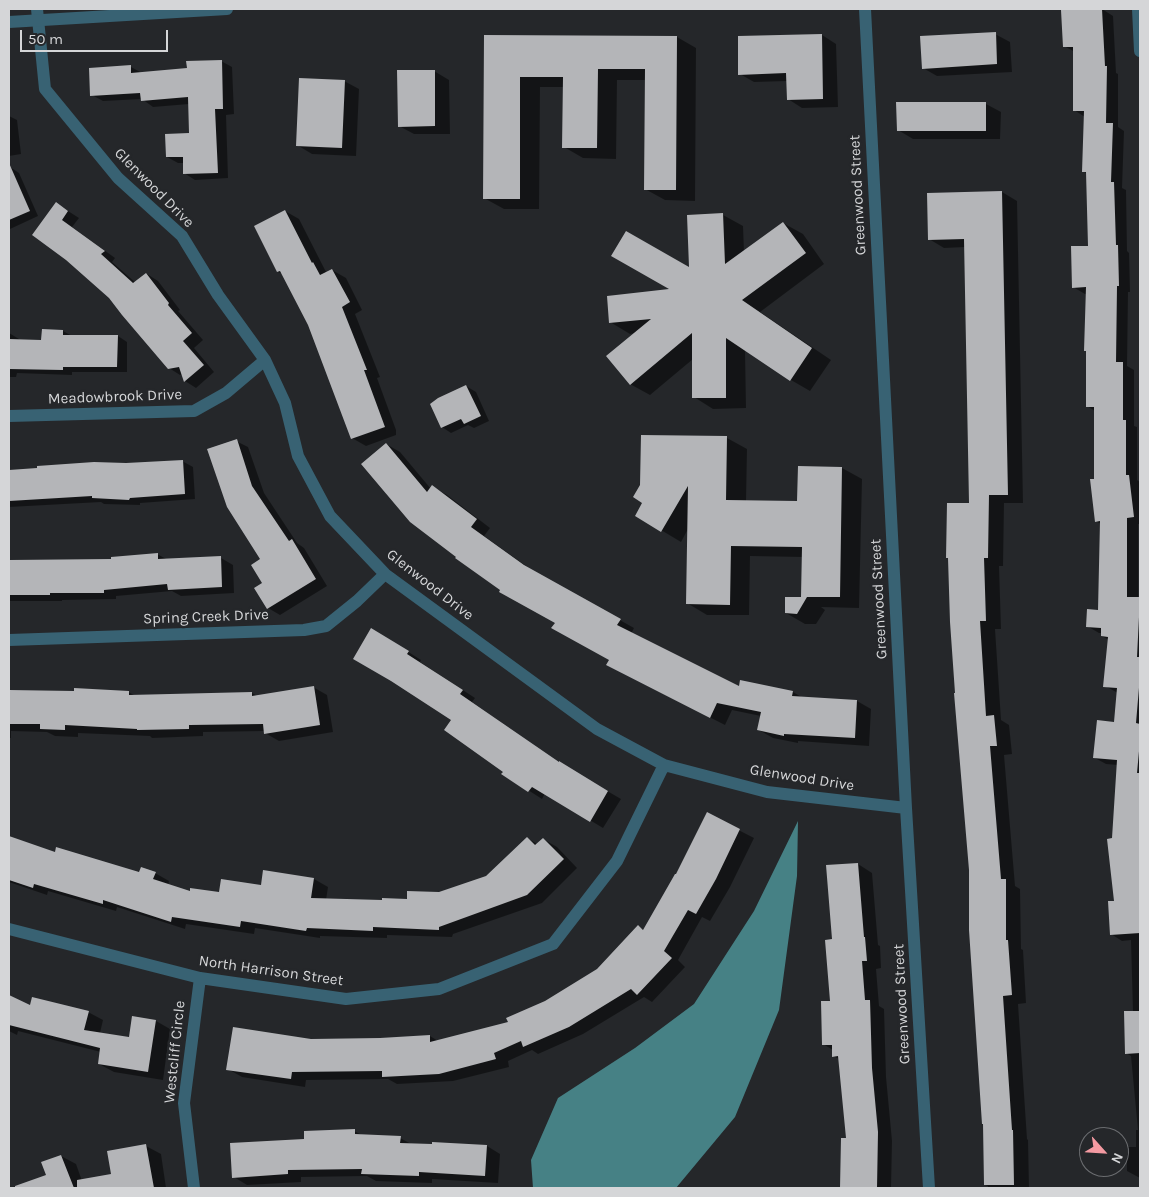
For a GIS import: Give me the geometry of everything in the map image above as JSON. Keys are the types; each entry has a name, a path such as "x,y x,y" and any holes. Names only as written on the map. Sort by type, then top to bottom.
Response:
{"street":[{"path":"9,22 37,14 227,9"},
{"name":"Greenwood Street","path":"865,9 906,808 929,1188"},
{"path":"1138,9 1140,51"},
{"name":"Glenwood Drive","path":"37,14 45,89 118,178 182,236 218,295 265,360 285,403 298,456 330,516 385,574 597,729 664,764 767,792 906,808"},
{"name":"Meadowbrook Drive","path":"9,416 194,411 226,394 265,360"},
{"name":"Spring Creek Drive","path":"9,640 304,630 326,626 357,601 385,574"},
{"name":"North Harrison Street","path":"9,930 200,978 346,999 439,988 553,944 617,861 664,764"},
{"name":"Westcliff Circle","path":"194,1188 184,1103 200,978"}],"water":[{"path":"798,821 797,876 779,1010 735,1117 676,1188 533,1188 531,1160 558,1098 635,1048 694,1004 754,911"}],"building":[{"path":"1102,9 1105,66 1107,66 1106,123 1113,123 1111,182 1114,182 1116,245 1118,245 1119,286 1117,286 1116,362 1123,362 1123,420 1126,420 1126,475 1129,475 1134,517 1127,518 1127,597 1140,597 1137,657 1140,657 1140,676 1136,723 1140,724 1137,773 1140,773 1140,933 1110,935 1108,901 1114,901 1107,839 1112,838 1117,760 1093,758 1097,720 1114,722 1117,688 1103,687 1108,637 1101,636 1101,628 1086,627 1087,609 1098,610 1100,521 1095,522 1090,479 1094,479 1094,407 1086,407 1086,351 1084,351 1086,287 1072,288 1071,246 1088,246 1086,172 1082,172 1084,111 1073,111 1073,47 1063,47 1061,10"},
{"path":"996,32 997,64 922,69 920,36"},
{"path":"822,34 823,99 787,100 786,73 738,75 738,36"},
{"path":"484,35 677,36 676,190 644,190 645,69 598,69 597,148 562,148 563,77 520,77 520,199 483,199"},
{"path":"222,60 223,109 215,109 218,173 183,174 183,157 166,157 165,134 189,133 188,97 141,101 140,93 90,96 89,68 131,65 131,73 187,68 186,61"},
{"path":"397,70 435,70 435,126 398,127"},
{"path":"299,78 345,80 342,148 296,146"},
{"path":"896,102 986,102 986,131 897,131"},
{"path":"9,163 30,211 9,220"},
{"path":"1002,191 1008,495 989,495 988,558 984,558 986,621 980,621 986,716 994,715 997,746 990,746 1001,879 1006,879 1006,940 1008,940 1012,995 1003,996 1013,1130 1014,1185 984,1185 983,1124 969,930 969,870 954,693 948,558 946,558 947,503 969,503 964,239 928,240 927,193"},
{"path":"56,202 68,211 62,220 105,251 101,254 133,283 146,273 169,303 168,305 192,333 183,341 204,365 184,382 179,367 168,369 109,298 66,260 32,235"},
{"path":"285,210 320,275 332,269 350,302 342,307 367,370 364,370 385,427 351,439 308,325 280,271 277,272 254,226"},
{"path":"723,213 725,264 783,222 806,253 742,300 812,348 790,381 726,338 726,398 692,398 692,333 630,385 606,356 651,319 609,323 607,296 669,289 611,256 626,231 689,267 687,215"},
{"path":"42,329 63,330 63,335 118,335 117,367 63,367 63,370 9,369 9,339 41,340"},
{"path":"466,385 481,416 464,424 461,419 441,428 430,404 438,398"},
{"path":"641,435 727,436 726,500 797,501 798,466 842,467 840,597 801,597 802,547 731,546 730,605 686,604 688,486 661,532 635,516 642,503 633,497 640,485"},
{"path":"237,439 252,486 289,541 292,539 316,579 267,609 254,588 262,583 251,565 260,559 227,507 207,449"},
{"path":"386,443 427,492 432,485 477,519 471,527 524,565 621,619 617,625 739,686 740,680 793,691 792,696 857,700 855,738 784,734 784,736 757,730 761,712 717,703 710,718 606,665 609,660 551,628 555,623 499,592 500,590 455,558 410,522 361,464"},
{"path":"183,460 185,494 130,498 129,500 92,498 92,496 9,501 9,470 94,462 126,463"},
{"path":"158,553 158,559 221,556 222,587 168,590 167,584 104,590 104,593 9,595 9,560 111,559 111,557"},
{"path":"785,597 807,597 797,614 785,613"},
{"path":"371,628 409,651 407,654 463,690 460,694 559,762 608,791 590,822 532,787 528,792 501,774 503,772 444,730 451,720 353,659"},
{"path":"314,686 320,725 264,734 263,724 189,725 189,729 137,730 65,725 65,730 40,729 40,724 9,724 9,690 74,691 74,688 129,691 129,695 252,692 252,696"},
{"path":"707,812 740,829 716,879 696,914 688,910 664,951 672,958 637,995 631,989 569,1027 523,1047 521,1041 494,1053 496,1059 439,1074 382,1077 382,1071 292,1072 291,1079 226,1070 233,1027 311,1039 430,1035 430,1042 508,1022 506,1018 545,1001 597,969 638,925 643,930 676,874"},
{"path":"9,836 55,852 56,847 139,872 141,867 156,872 153,879 190,891 190,888 219,892 221,879 261,885 263,870 314,878 311,898 407,899 407,891 439,892 486,876 527,837 535,845 543,838 564,859 527,895 439,927 439,930 373,927 373,931 307,928 306,931 241,921 240,927 172,917 171,922 103,900 103,904 34,884 33,888 9,880"},
{"path":"858,863 867,961 862,961 865,1000 870,1000 872,1068 878,1132 877,1188 840,1188 841,1138 846,1138 838,1056 832,1057 832,1045 822,1045 821,1001 830,1001 825,940 832,939 826,865"},
{"path":"9,995 30,1005 32,997 89,1011 84,1030 129,1037 132,1016 156,1020 148,1072 98,1064 100,1048 9,1025"},
{"path":"1124,1011 1140,1011 1140,1053 1125,1054"},
{"path":"355,1129 355,1134 401,1136 400,1143 432,1144 432,1142 487,1145 485,1176 419,1172 419,1176 361,1174 362,1169 288,1170 288,1174 232,1178 230,1143 304,1139 304,1131"},
{"path":"146,1144 154,1188 77,1188 77,1180 111,1174 107,1151"},
{"path":"61,1155 74,1188 15,1188 15,1186 46,1175 41,1162"}]}
